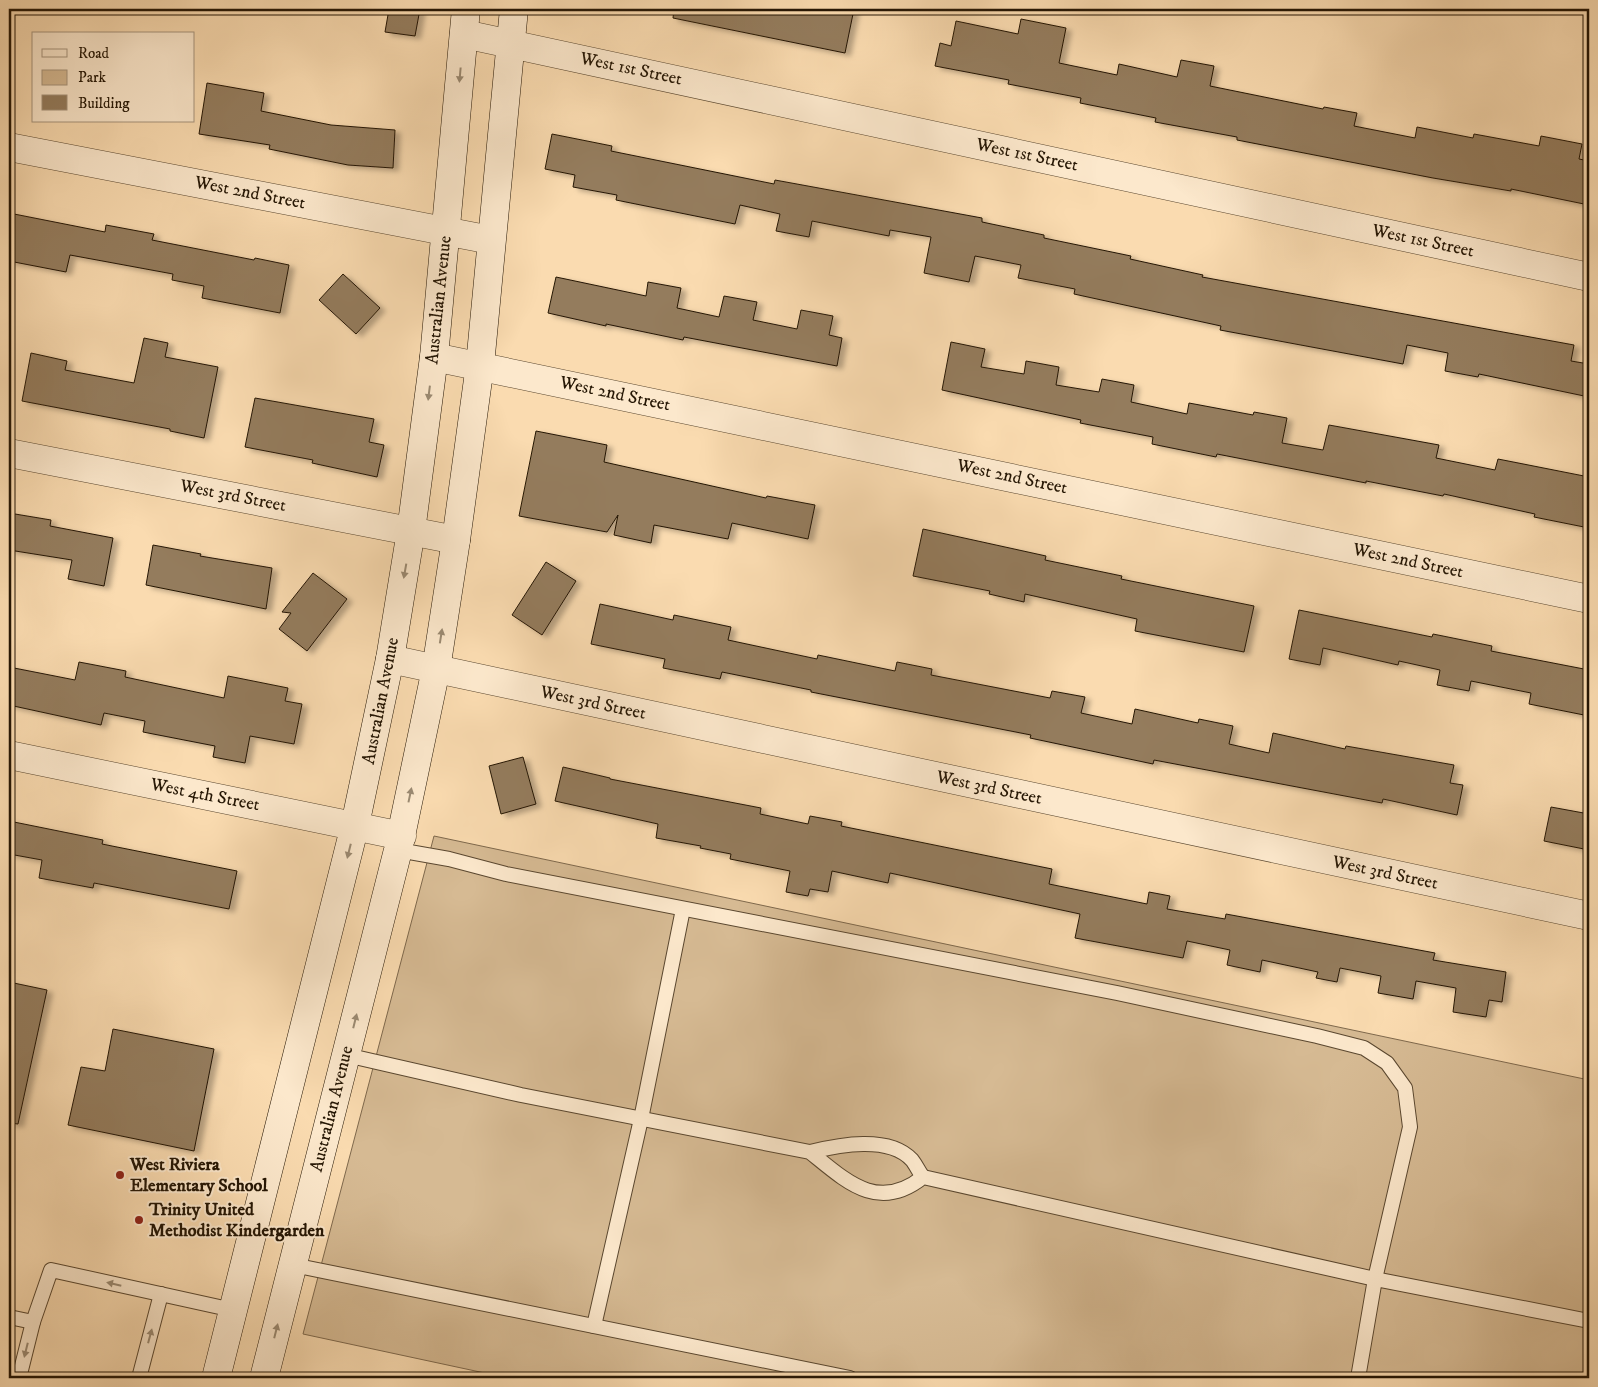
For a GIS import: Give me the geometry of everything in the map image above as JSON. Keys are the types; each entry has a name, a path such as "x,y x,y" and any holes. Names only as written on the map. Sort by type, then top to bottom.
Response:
{"street":[{"name":"Australian Avenue","path":"264,1378 400,843 436,669 480,365 514,9"},
{"name":"Australian Avenue","path":"216,1378 356,826 390,659 412,531 434,356 447,232 465,21"},
{"name":"West 1st Street","path":"465,21 510,43 1589,277"},
{"name":"West 2nd Street","path":"9,146 491,240"},
{"name":"West 2nd Street","path":"434,356 1589,599"},
{"name":"West 3rd Street","path":"9,453 456,540"},
{"name":"West 3rd Street","path":"390,659 1589,916"},
{"name":"West 4th Street","path":"9,755 356,826 400,843"}],"lane":[{"path":"400,843 506,874 1117,993 1364,1048 1387,1063 1405,1088 1410,1127 1375,1279 1358,1378"},
{"path":"594,1326 641,1119 683,909"},
{"path":"346,1055 641,1119 810,1152 836,1146 868,1143 894,1149 912,1159 923,1177 1375,1279 1589,1321"},
{"path":"810,1152 841,1177 861,1189 886,1195 909,1188 923,1177"},
{"path":"293,1265 850,1378"},
{"path":"19,1378 33,1322 50,1270 233,1310"},
{"path":"139,1378 161,1294"},
{"path":"9,1317 33,1322"}],"green space":[{"path":"434,836 1589,1080 1589,1378 508,1378 303,1334"}],"building":[{"path":"389,9 420,9 415,36 385,32"},
{"path":"674,9 854,9 845,53 673,18"},
{"path":"1021,19 1066,28 1059,63 1117,75 1119,64 1177,77 1181,60 1214,66 1210,86 1323,109 1324,107 1357,113 1354,126 1415,138 1417,127 1473,138 1474,134 1539,146 1541,136 1582,144 1579,159 1589,161 1589,178 1584,204 1511,189 1511,191 1433,178 1237,140 1237,137 1155,122 1156,118 1080,103 1081,98 1008,84 1009,80 935,66 940,43 951,46 956,21 1018,34"},
{"path":"207,83 264,93 261,111 331,125 395,130 393,168 348,165 269,149 270,145 199,134"},
{"path":"552,134 612,146 611,151 774,184 775,180 982,218 982,222 1044,235 1044,238 1131,256 1130,259 1203,275 1202,277 1574,345 1571,361 1589,364 1589,397 1479,374 1478,377 1445,371 1448,353 1407,345 1403,364 1220,330 1221,326 1074,294 1075,289 1018,278 1021,265 975,256 969,282 924,273 931,237 890,230 889,236 812,221 809,237 776,231 780,214 740,205 735,224 616,200 617,195 573,187 575,175 545,169"},
{"path":"9,213 105,232 106,225 154,234 152,240 289,265 280,313 202,298 204,286 172,280 173,274 70,255 66,272 9,261"},
{"path":"343,274 380,308 356,334 319,300"},
{"path":"556,277 646,296 648,282 681,288 677,308 719,317 724,296 757,302 753,320 797,329 801,310 833,316 829,335 842,338 837,366 684,337 683,340 606,324 606,326 548,313"},
{"path":"144,338 168,343 165,357 218,367 204,438 170,431 170,429 22,401 31,353 67,361 65,370 134,383"},
{"path":"951,342 985,349 981,367 1024,374 1026,361 1059,367 1056,385 1099,392 1102,379 1134,385 1131,402 1187,414 1189,403 1253,415 1254,412 1287,418 1282,443 1323,450 1329,425 1439,445 1436,458 1495,470 1498,459 1589,477 1589,528 1534,517 1535,514 1444,494 1443,496 1366,481 1366,483 1217,454 1216,457 1152,444 1153,437 1080,423 1081,420 942,390"},
{"path":"255,398 374,419 369,442 384,445 377,477 312,463 313,460 245,447"},
{"path":"536,431 607,445 604,462 766,498 767,496 815,505 808,539 732,523 728,539 654,525 651,543 614,535 618,515 607,532 519,516"},
{"path":"9,513 51,520 50,526 113,538 104,586 68,579 72,560 9,550"},
{"path":"923,529 1046,556 1045,560 1122,576 1121,579 1254,606 1244,652 1135,631 1137,619 1025,594 1024,602 989,594 990,591 913,576"},
{"path":"153,545 201,554 200,556 272,568 266,609 146,585"},
{"path":"546,562 576,581 542,635 512,615"},
{"path":"313,573 347,599 307,651 279,629 291,613 282,612"},
{"path":"600,604 673,620 674,615 731,627 728,640 817,659 818,655 895,671 897,662 932,669 931,675 1050,698 1052,691 1085,697 1081,713 1132,724 1135,709 1198,723 1199,719 1233,726 1229,744 1269,753 1273,733 1345,749 1346,746 1454,765 1450,783 1463,785 1457,815 1383,799 1382,803 1154,760 1153,764 1030,738 1031,735 811,692 811,690 722,672 720,679 663,668 665,659 591,644"},
{"path":"1299,610 1432,637 1433,634 1492,646 1491,651 1589,670 1589,716 1529,704 1531,693 1471,681 1469,691 1437,685 1440,670 1399,661 1398,665 1323,648 1320,665 1289,659"},
{"path":"79,662 126,671 125,677 224,698 228,676 288,688 285,701 302,704 294,744 250,736 245,763 213,757 215,746 143,732 145,721 104,713 101,725 9,705 9,667 75,680"},
{"path":"523,757 536,804 501,814 489,766"},
{"path":"563,767 610,779 761,808 760,814 808,824 810,816 842,822 841,826 1052,869 1049,884 1147,904 1149,892 1170,896 1167,909 1225,919 1226,914 1435,953 1433,960 1506,972 1502,1002 1489,1000 1486,1017 1453,1012 1456,988 1416,981 1413,999 1378,993 1381,976 1340,968 1337,982 1316,978 1318,972 1262,960 1260,972 1227,965 1230,950 1187,941 1183,958 1075,938 1080,914 890,873 888,883 832,871 828,892 810,889 808,896 786,892 790,871 730,859 731,854 700,848 701,846 656,838 658,824 555,801"},
{"path":"1551,807 1589,814 1589,850 1544,841"},
{"path":"9,821 103,840 102,844 237,871 229,909 94,883 93,888 39,878 42,860 9,854"},
{"path":"9,982 47,990 18,1124 9,1123"},
{"path":"113,1029 214,1049 194,1151 68,1125 81,1067 105,1071"}],"place":[{"name":"West Riviera Elementary School","path":"120,1175"},
{"name":"Trinity United Methodist Kindergarden","path":"139,1220"}]}
